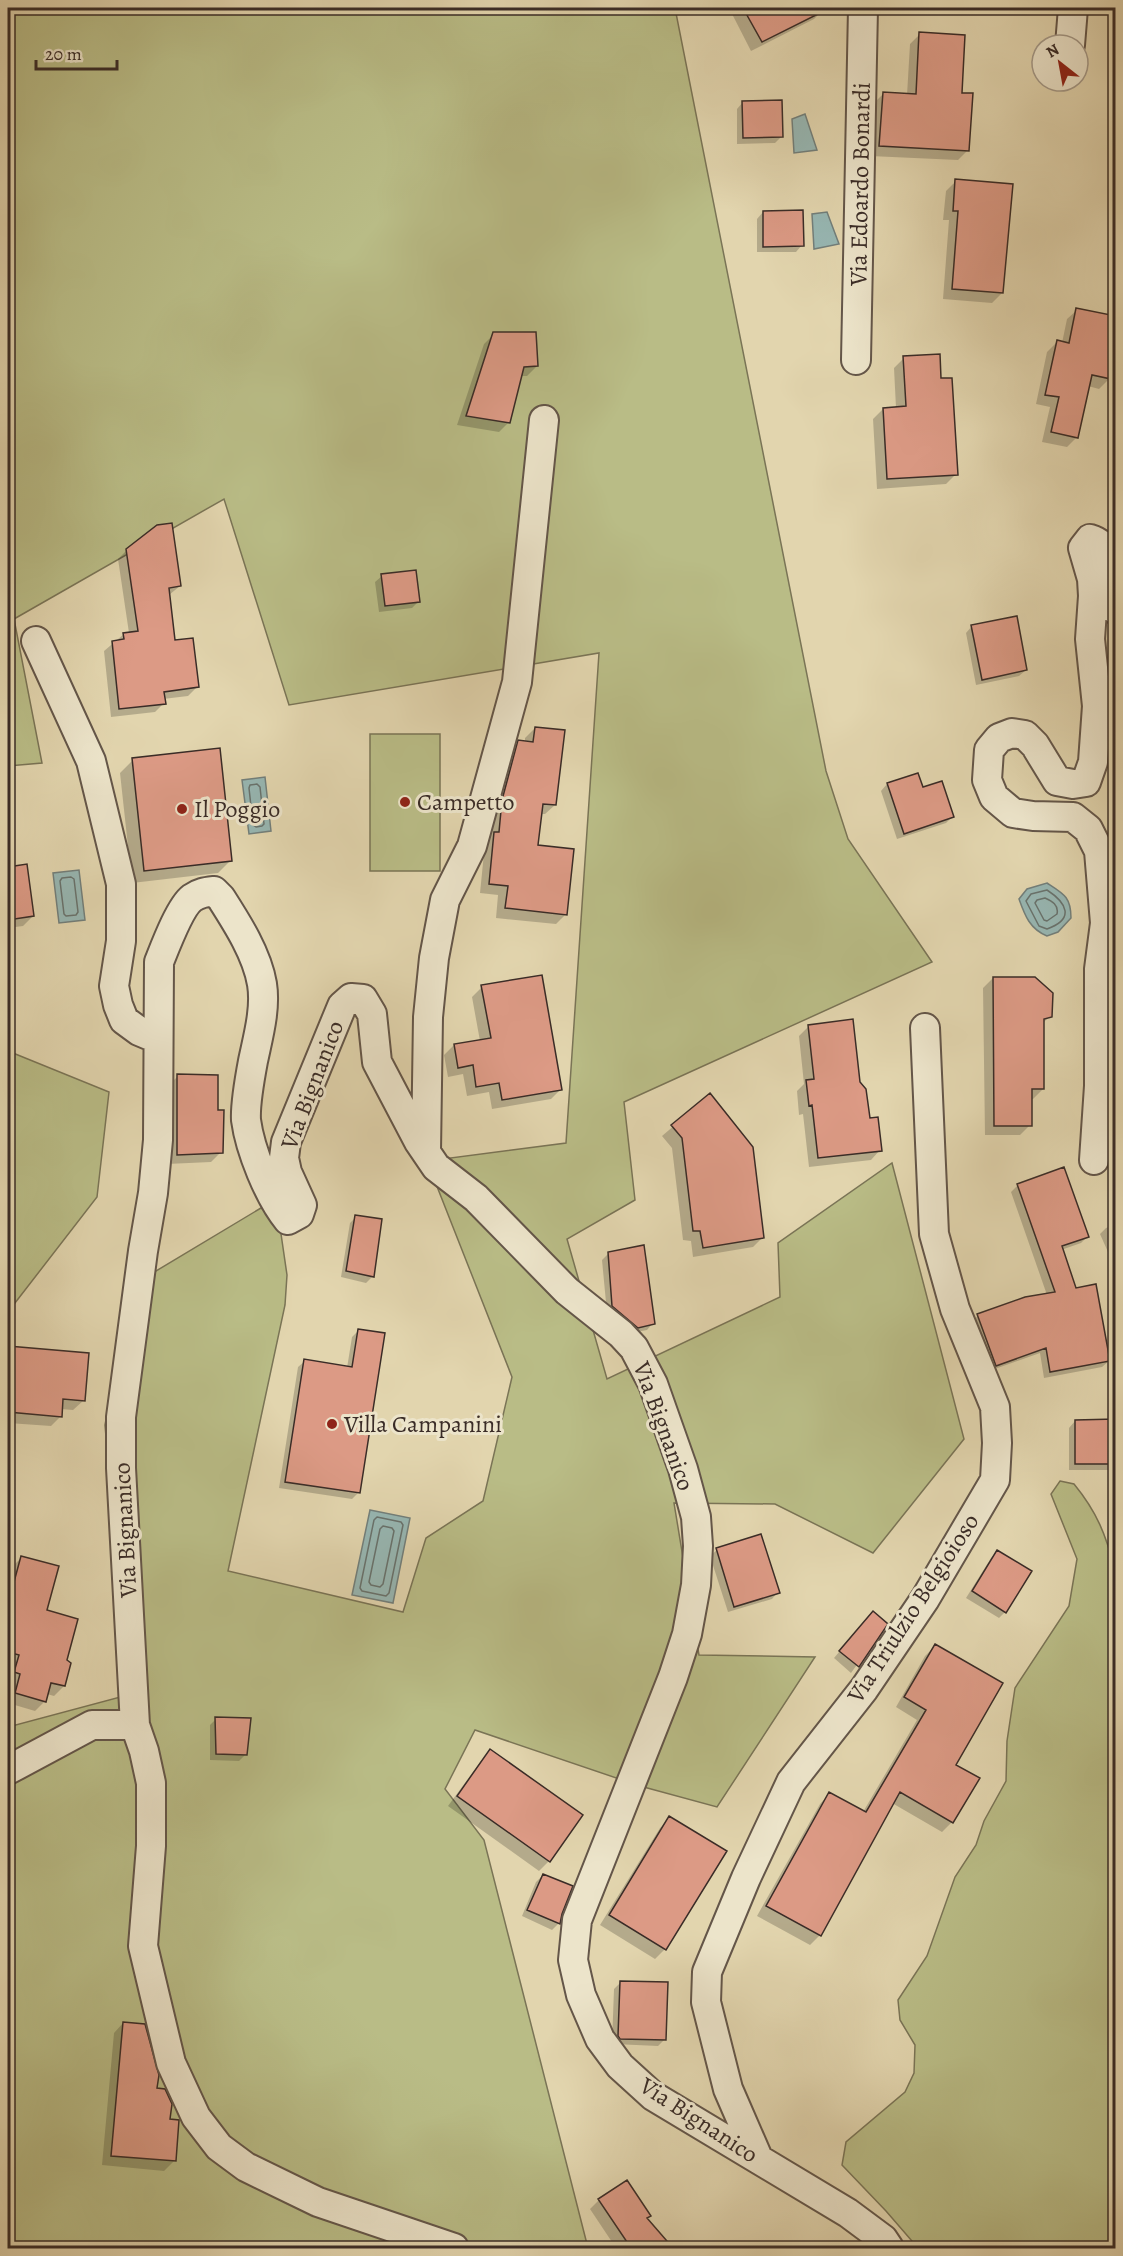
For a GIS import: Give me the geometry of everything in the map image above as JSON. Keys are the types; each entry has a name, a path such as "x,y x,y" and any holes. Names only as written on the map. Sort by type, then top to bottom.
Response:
{"street":[{"name":"Via Edoardo Bonardi","path":"856,360 863,8"},
{"path":"1071,33 1073,8"},
{"path":"426,1153 428,1017 434,958 445,900 472,846 517,681 544,420"},
{"path":"1094,1160 1099,1086 1099,969 1105,923 1099,851 1088,829 1073,817 1013,813 994,797 987,780 989,750 999,738 1012,733 1025,735 1035,745 1057,781 1072,784 1086,782 1093,762 1097,706 1090,639 1092,588 1083,548 1090,538 1099,541 1107,551 1116,610"},
{"path":"36,641 91,761 121,884 121,940 114,986 118,1005 124,1020 158,1039"},
{"name":"Via Bignanico","path":"454,2248 318,2202 246,2167 219,2147 196,2116 171,2063 144,1946 151,1846 151,1783 135,1725 121,1468 121,1417 153,1193 158,1140 159,962 167,940 190,899 203,892 214,891 221,898 253,957 262,985 261,1020 252,1064 246,1118 252,1145 281,1212 288,1220 299,1214 302,1204 287,1172 284,1158 286,1142 342,1006 351,998 363,999 372,1014 377,1062 435,1167 476,1198 567,1291 621,1334 634,1348 653,1384 683,1469 696,1516 698,1546 696,1585 687,1634 673,1677 577,1920 573,1960 581,1995 600,2039 620,2066 653,2096 849,2213 883,2239 889,2248"},
{"name":"Via Triulzio Belgioioso","path":"758,2158 728,2089 706,2002 707,1972 746,1878 791,1782 864,1689 925,1599 995,1479 998,1443 995,1407 955,1309 934,1234 925,1028"},
{"path":"8,1770 92,1725 135,1725"}],"green space":[{"path":"8,8 675,8 826,771 848,839 932,962 624,1102 635,1200 567,1239 607,1379 780,1297 778,1243 892,1163 964,1439 873,1553 775,1504 674,1503 699,1655 815,1657 717,1807 640,1786 475,1730 445,1789 484,1840 588,2248 8,2248 8,1727 128,1695 105,1425 131,1286 261,1208 269,1213 278,1224 281,1234 287,1275 285,1305 228,1571 403,1612 426,1538 483,1501 512,1377 427,1161 566,1143 599,653 289,705 224,499 14,619 42,763 8,766"},
{"name":"Campetto","path":"370,734 440,734 440,871 370,871"},
{"path":"8,1051 109,1092 97,1197 8,1312"},
{"path":"1060,1481 1074,1484 1089,1504 1104,1535 1115,1570 1115,2248 918,2248 842,2165 846,2142 905,2092 914,2073 915,2045 900,2020 898,2000 927,1956 955,1877 976,1845 984,1821 1006,1781 1007,1741 1015,1688 1069,1606 1077,1559 1051,1494"}],"water":[{"path":"805,114 817,150 794,153 792,119"},
{"path":"827,212 839,244 814,249 812,214"},
{"path":"265,777 271,831 249,834 242,780"},
{"path":"79,870 85,920 59,923 53,873"},
{"path":"1047,883 1058,890 1068,901 1071,918 1058,932 1047,936 1036,930 1029,921 1019,899 1027,889"},
{"path":"370,1510 410,1518 393,1603 352,1595"}],"building":[{"path":"743,8 830,8 762,42"},
{"path":"919,32 965,35 962,93 973,93 969,151 879,146 883,92 916,94"},
{"path":"782,100 783,137 743,138 742,101"},
{"path":"955,179 1013,184 1003,293 952,289 958,211 953,211"},
{"path":"803,210 804,246 763,247 763,211"},
{"path":"1076,308 1116,316 1116,357 1111,379 1092,375 1078,438 1051,432 1059,397 1045,395 1057,340 1069,343"},
{"path":"493,332 536,332 538,366 524,367 510,423 466,416"},
{"path":"940,354 941,378 952,378 958,475 887,479 883,408 906,406 903,356"},
{"path":"172,523 181,586 169,588 175,640 193,638 199,687 164,692 166,704 119,709 112,641 124,639 123,633 138,631 126,549 157,525"},
{"path":"416,570 420,602 385,606 381,574"},
{"path":"1017,616 1027,670 982,680 971,625"},
{"path":"535,727 565,730 556,805 543,804 538,845 574,849 567,915 505,908 508,886 489,884 494,832 499,832 502,800 518,740 533,742"},
{"name":"Il Poggio","path":"220,748 232,861 144,871 132,758"},
{"path":"918,773 923,787 942,781 954,817 904,834 887,783"},
{"path":"27,864 34,916 8,920 8,867"},
{"path":"542,975 562,1090 502,1100 499,1083 476,1087 473,1065 458,1068 454,1044 491,1038 481,985"},
{"path":"993,977 1035,977 1053,993 1052,1017 1044,1019 1044,1089 1032,1089 1032,1126 994,1126"},
{"path":"853,1019 860,1082 866,1089 870,1118 878,1117 882,1151 818,1158 812,1105 809,1106 806,1080 814,1079 808,1025"},
{"path":"177,1074 218,1075 218,1110 224,1110 223,1153 177,1155"},
{"path":"710,1093 753,1147 764,1238 703,1248 700,1231 693,1231 682,1138 671,1125"},
{"path":"1064,1167 1089,1237 1062,1246 1076,1288 1096,1284 1110,1361 1050,1372 1046,1348 996,1366 977,1314 1025,1297 1055,1292 1017,1184"},
{"path":"355,1215 382,1219 374,1277 346,1271"},
{"path":"644,1245 655,1324 638,1328 612,1306 608,1252"},
{"name":"Villa Campanini","path":"358,1329 385,1333 360,1493 285,1482 304,1359 352,1367"},
{"path":"8,1346 89,1353 85,1401 63,1399 62,1417 8,1412"},
{"path":"1116,1419 1116,1464 1075,1464 1075,1420"},
{"path":"761,1534 780,1593 734,1607 716,1548"},
{"path":"997,1550 1032,1571 1006,1613 972,1591"},
{"path":"21,1556 59,1566 47,1610 78,1619 67,1660 71,1663 65,1686 51,1683 46,1702 15,1693 20,1674 14,1672 19,1655 8,1652 8,1580 14,1582"},
{"path":"873,1611 888,1624 859,1667 839,1651"},
{"path":"935,1644 1003,1683 956,1765 980,1778 953,1823 900,1792 821,1936 766,1906 829,1792 866,1812 926,1710 904,1697"},
{"path":"215,1717 251,1718 247,1755 216,1754"},
{"path":"490,1749 583,1815 550,1862 457,1796"},
{"path":"669,1816 727,1851 666,1950 609,1915"},
{"path":"543,1874 573,1886 560,1924 527,1910"},
{"path":"620,1981 668,1982 666,2040 620,2039 618,2036"},
{"path":"123,2022 145,2024 159,2075 157,2088 165,2089 172,2104 170,2119 179,2120 176,2161 111,2156"},
{"path":"627,2180 651,2216 647,2218 673,2248 631,2248 598,2199"}],"place":[{"name":"Campetto","path":"405,802"},
{"name":"Il Poggio","path":"182,809"},
{"name":"Villa Campanini","path":"332,1424"}]}
